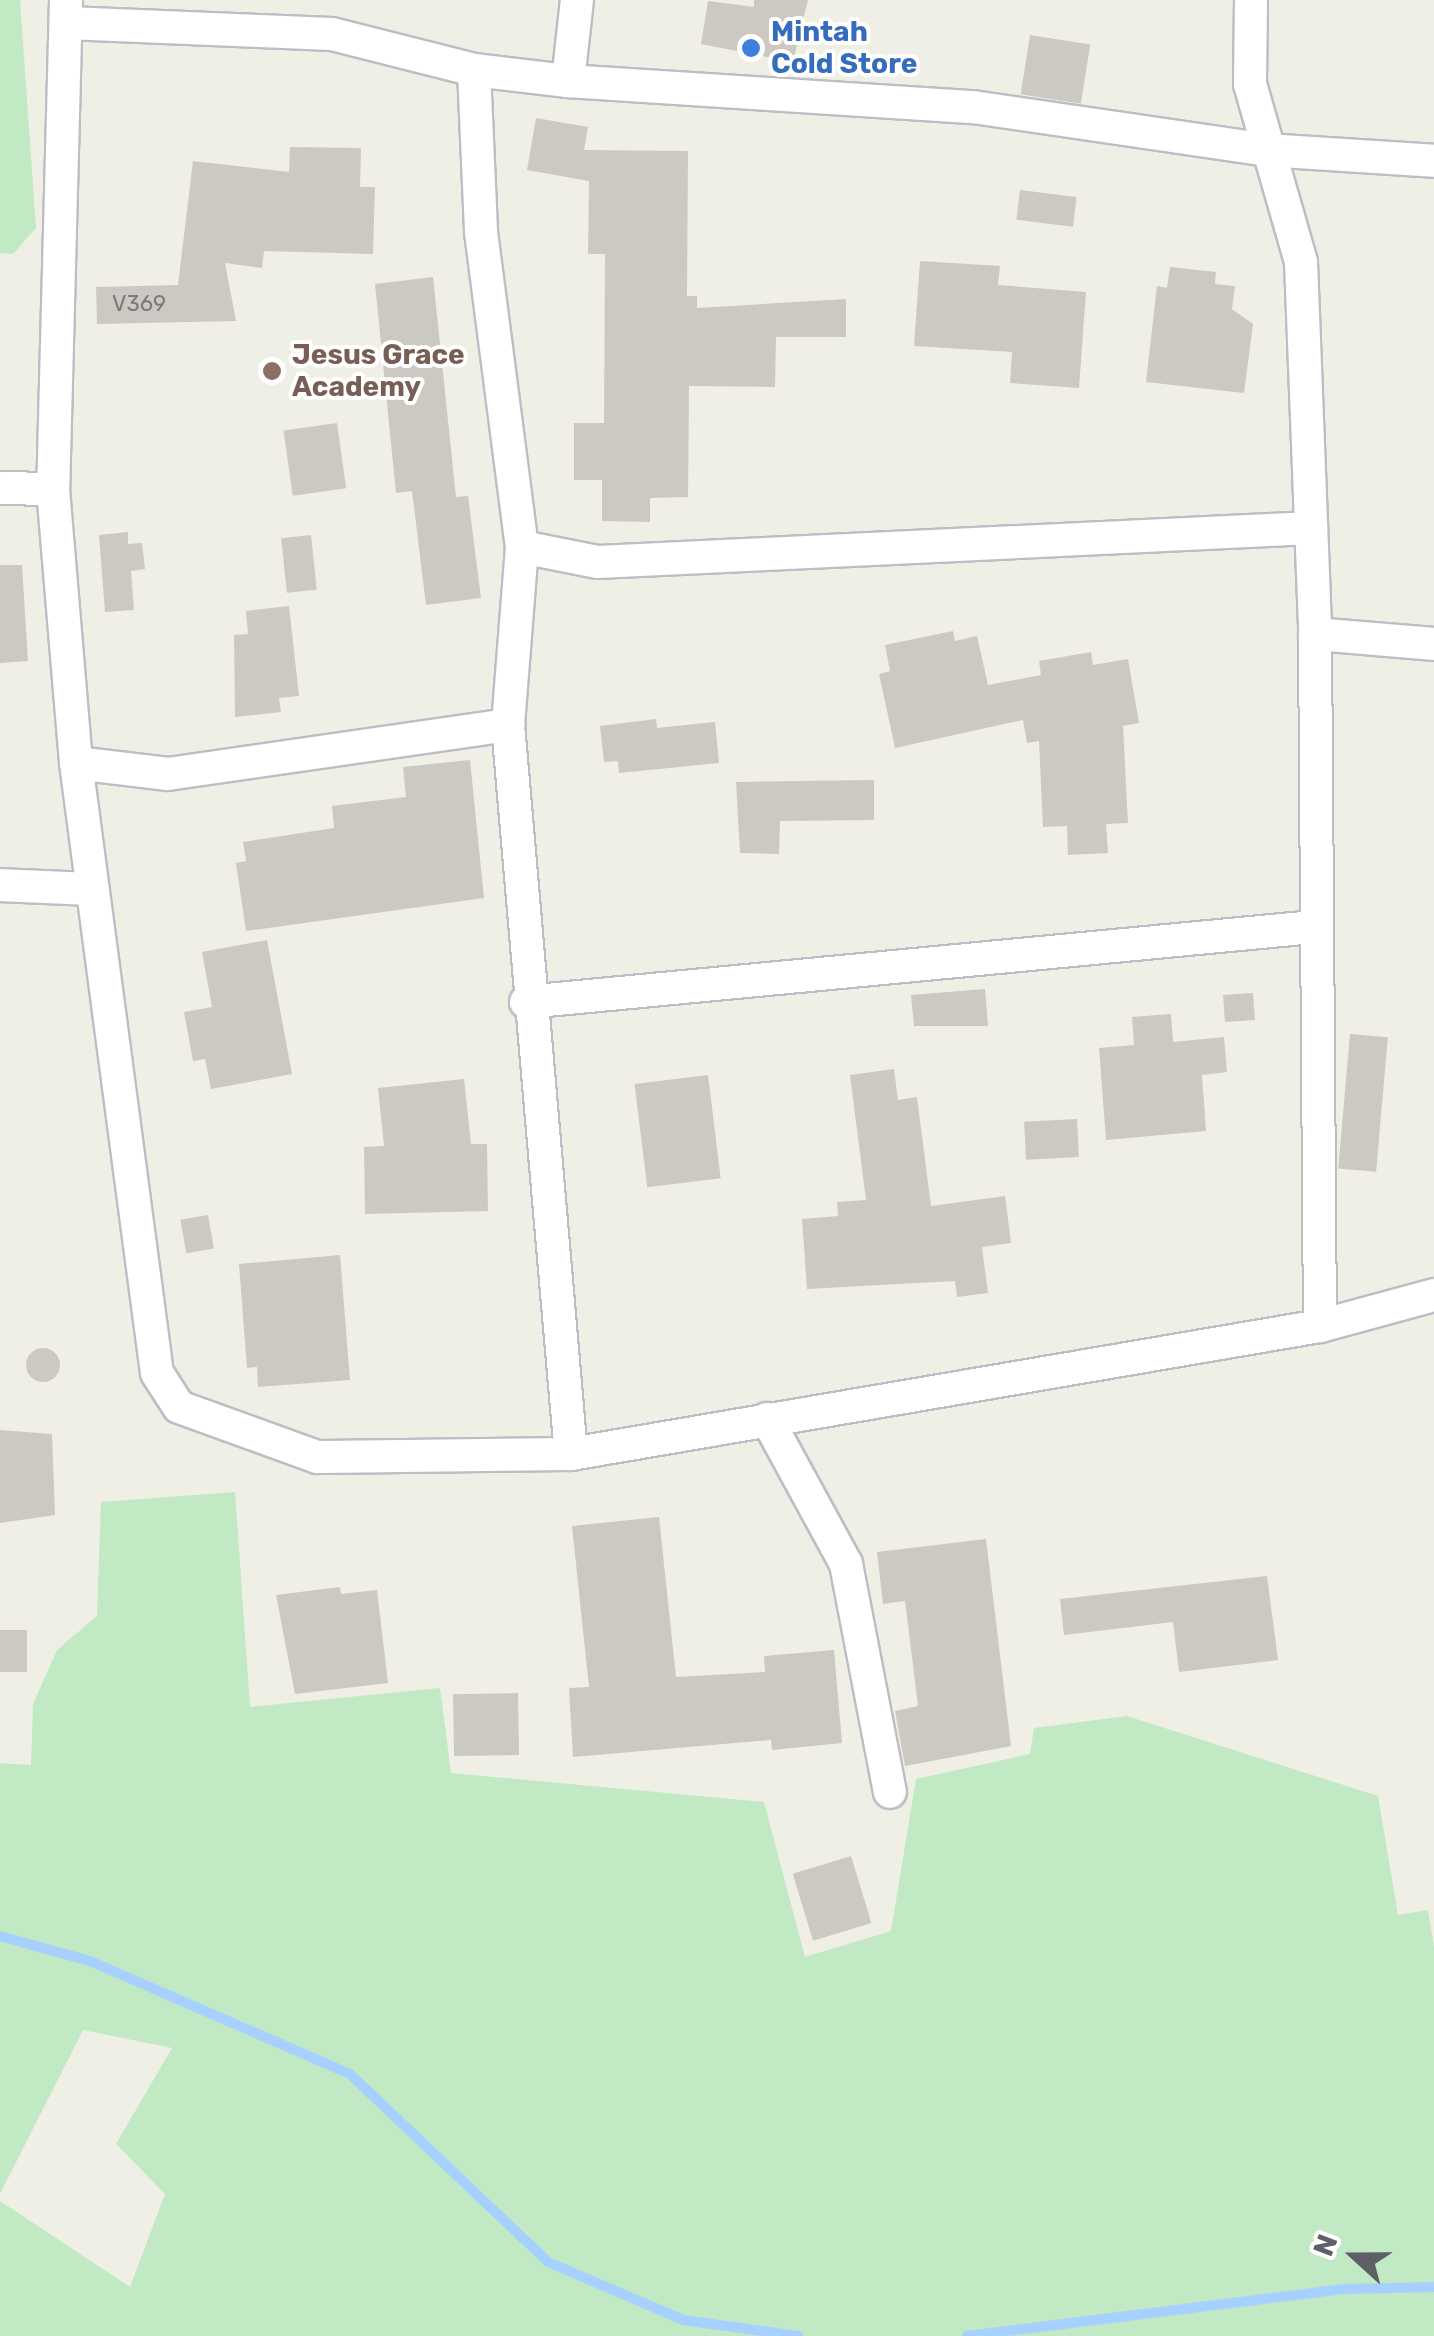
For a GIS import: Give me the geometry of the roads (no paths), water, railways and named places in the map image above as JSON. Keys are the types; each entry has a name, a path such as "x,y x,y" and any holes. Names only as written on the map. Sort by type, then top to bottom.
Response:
{"street":[{"path":"568,81 577,0"},
{"path":"1251,0 1250,84 1266,150 1302,262 1315,634 1313,927 1320,1326"},
{"path":"1434,161 1266,150 973,108 568,81 474,70 332,34 67,12 53,490 76,763 92,889 158,1373 178,1407 317,1457 570,1454 1320,1326 1434,1295"},
{"path":"474,70 482,232 522,546 508,725 526,1002 570,1454"},
{"path":"0,488 53,490"},
{"path":"522,546 598,562 1310,528"},
{"path":"1315,634 1434,644"},
{"path":"76,763 168,774 508,725"},
{"path":"0,885 92,889"},
{"path":"526,1002 1313,927"},
{"path":"768,1418 846,1564 890,1792"}],"waterway":[{"path":"0,1936 90,1961 350,2074 548,2262 683,2320 798,2336"},
{"path":"967,2336 1347,2289 1434,2287"}],"place":[{"name":"Mintah Cold Store","path":"751,48"},
{"name":"Jesus Grace Academy","path":"272,371"}]}
